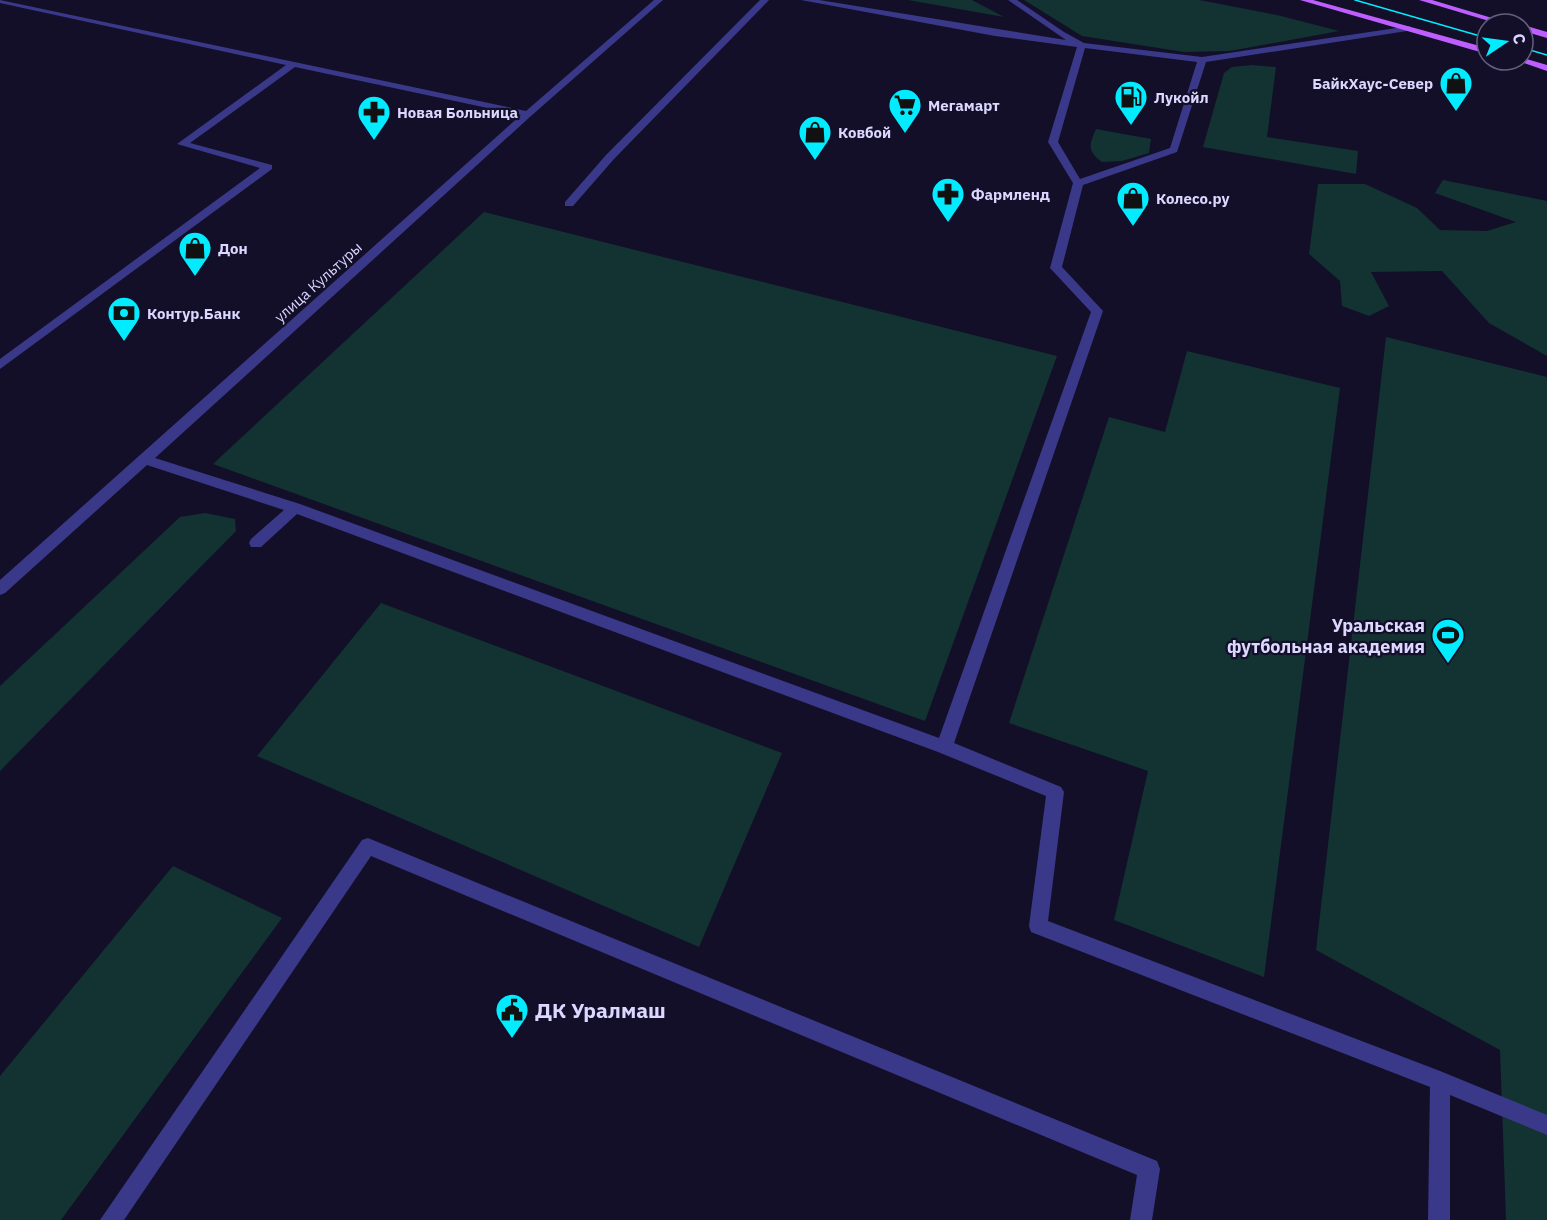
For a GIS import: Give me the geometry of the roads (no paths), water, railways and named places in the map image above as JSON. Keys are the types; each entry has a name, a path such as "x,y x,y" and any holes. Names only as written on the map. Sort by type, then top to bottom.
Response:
{"main road":[{"path":"1304,0 1475,48"},
{"path":"1423,0 1475,15"}],"street":[{"name":"улица Культуры","path":"0,589 528,114 659,0"},
{"path":"569,204 610,157 765,0"},
{"path":"805,0 995,33 1202,60 1407,28"},
{"path":"1012,0 1061,34 1082,45"},
{"path":"0,1 528,114"},
{"path":"944,747 1097,311 1056,268 1078,183 1053,142 1082,45"},
{"path":"1078,183 1174,150 1202,60"},
{"path":"0,365 268,167 182,144 293,64"},
{"path":"144,459 295,508 944,747 1055,792 1038,926 1440,1081 1547,1125"},
{"path":"256,543 295,508"},
{"path":"111,1220 368,846 1149,1169 1141,1220"},
{"path":"1438,1220 1440,1081"}],"tram line":[{"path":"1355,0 1475,35"},
{"path":"1535,52 1547,55"}],"place":[{"name":"БайкХаус-Север","path":"1456,112"},
{"name":"Лукойл","path":"1131,126"},
{"name":"Мегамарт","path":"905,134"},
{"name":"Новая Больница","path":"374,141"},
{"name":"Ковбой","path":"815,161"},
{"name":"Фармленд","path":"948,223"},
{"name":"Колесо.ру","path":"1133,227"},
{"name":"Дон","path":"195,277"},
{"name":"Контур.Банк","path":"124,342"},
{"name":"Уральская футбольная академия","path":"1448,664"},
{"name":"ДК Уралмаш","path":"512,1039"}]}
